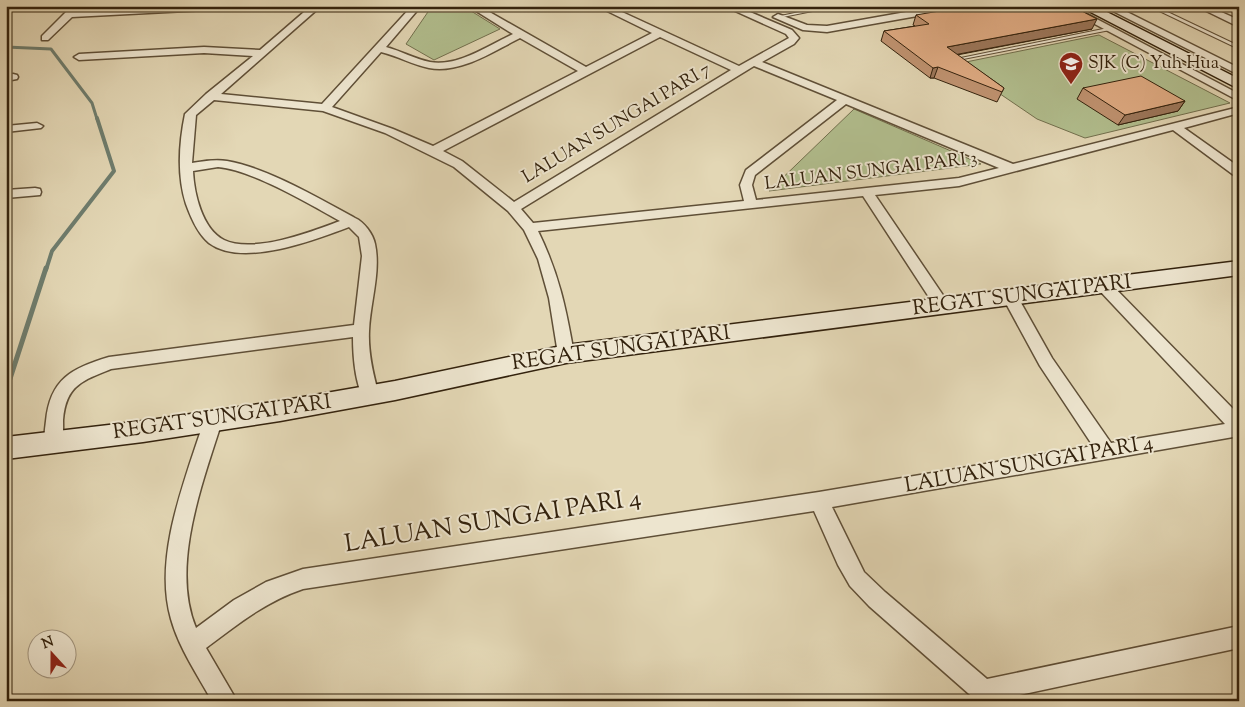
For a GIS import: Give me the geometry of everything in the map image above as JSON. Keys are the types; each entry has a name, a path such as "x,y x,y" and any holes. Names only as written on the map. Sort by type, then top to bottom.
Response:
{"main road":[{"path":"1085,6 1107,10 1239,85"},
{"name":"REGAT SUNGAI PARI","path":"6,448 212,421 370,395 566,354 1239,268"}],"street":[{"path":"45,38 77,6"},
{"path":"70,14 225,6"},
{"path":"317,6 191,114 187,168 188,185 192,202 206,231 218,242 234,247 285,243 357,225"},
{"path":"325,108 416,6"},
{"path":"472,6 586,71"},
{"name":"LALUAN SUNGAI PARI 7","path":"601,6 739,70"},
{"path":"728,6 789,32 793,35 791,42"},
{"path":"753,6 816,30 957,6"},
{"path":"1065,6 1239,98"},
{"path":"1200,6 1239,24"},
{"path":"1107,10 1129,8"},
{"path":"1107,10 1239,72"},
{"path":"1221,16 1239,12"},
{"path":"378,48 431,66 444,66 456,63 520,34"},
{"path":"434,151 658,34"},
{"name":"LALUAN SUNGAI PARI 7","path":"513,208 739,70 791,42"},
{"path":"79,57 204,50 260,53"},
{"path":"754,62 1013,169"},
{"path":"210,96 325,108 434,151 458,164 513,208 530,228 545,259 557,298 566,354"},
{"path":"752,204 746,188 746,181 750,173 845,99"},
{"name":"LALUAN SUNGAI PARI 3","path":"530,228 959,182 1239,110"},
{"path":"6,129 37,126"},
{"path":"1175,126 1239,173"},
{"path":"187,168 218,164 230,165 313,200 357,225 367,238 369,255 361,330 361,350 370,395"},
{"path":"6,194 35,192"},
{"path":"867,192 943,306"},
{"path":"1104,286 1239,428"},
{"path":"1010,298 1046,362 1106,452"},
{"path":"44,443 60,393 72,379 109,363 361,330"},
{"path":"212,421 187,504 177,562 175,589 181,618 193,644 225,701"},
{"name":"LALUAN SUNGAI PARI 4","path":"193,644 273,589 303,579 819,500 1239,428"},
{"path":"819,500 845,558 857,579 877,599 989,696 1239,638"}],"lane":[{"path":"778,17 835,6"},
{"path":"1151,6 1239,48"},
{"path":"952,60 1108,29"}],"green space":[{"path":"432,6 463,6 500,29 434,60 406,44"},
{"path":"1099,35 1230,103 1085,138 1037,119 956,64"},
{"path":"854,109 981,164 769,191"}],"building":[{"path":"969,6 1072,6 1097,19 947,47 1004,88 1002,92 938,67 933,68 884,31 929,24 916,15"},
{"path":"1141,76 1185,101 1125,115 1083,88"}],"waterway":[{"path":"6,47 51,49 92,103 97,119"},
{"path":"46,270 52,251 114,171 97,118"},
{"path":"6,391 46,268"}],"place":[{"name":"SJK (C) Yuh Hua","path":"1071,85"}]}
